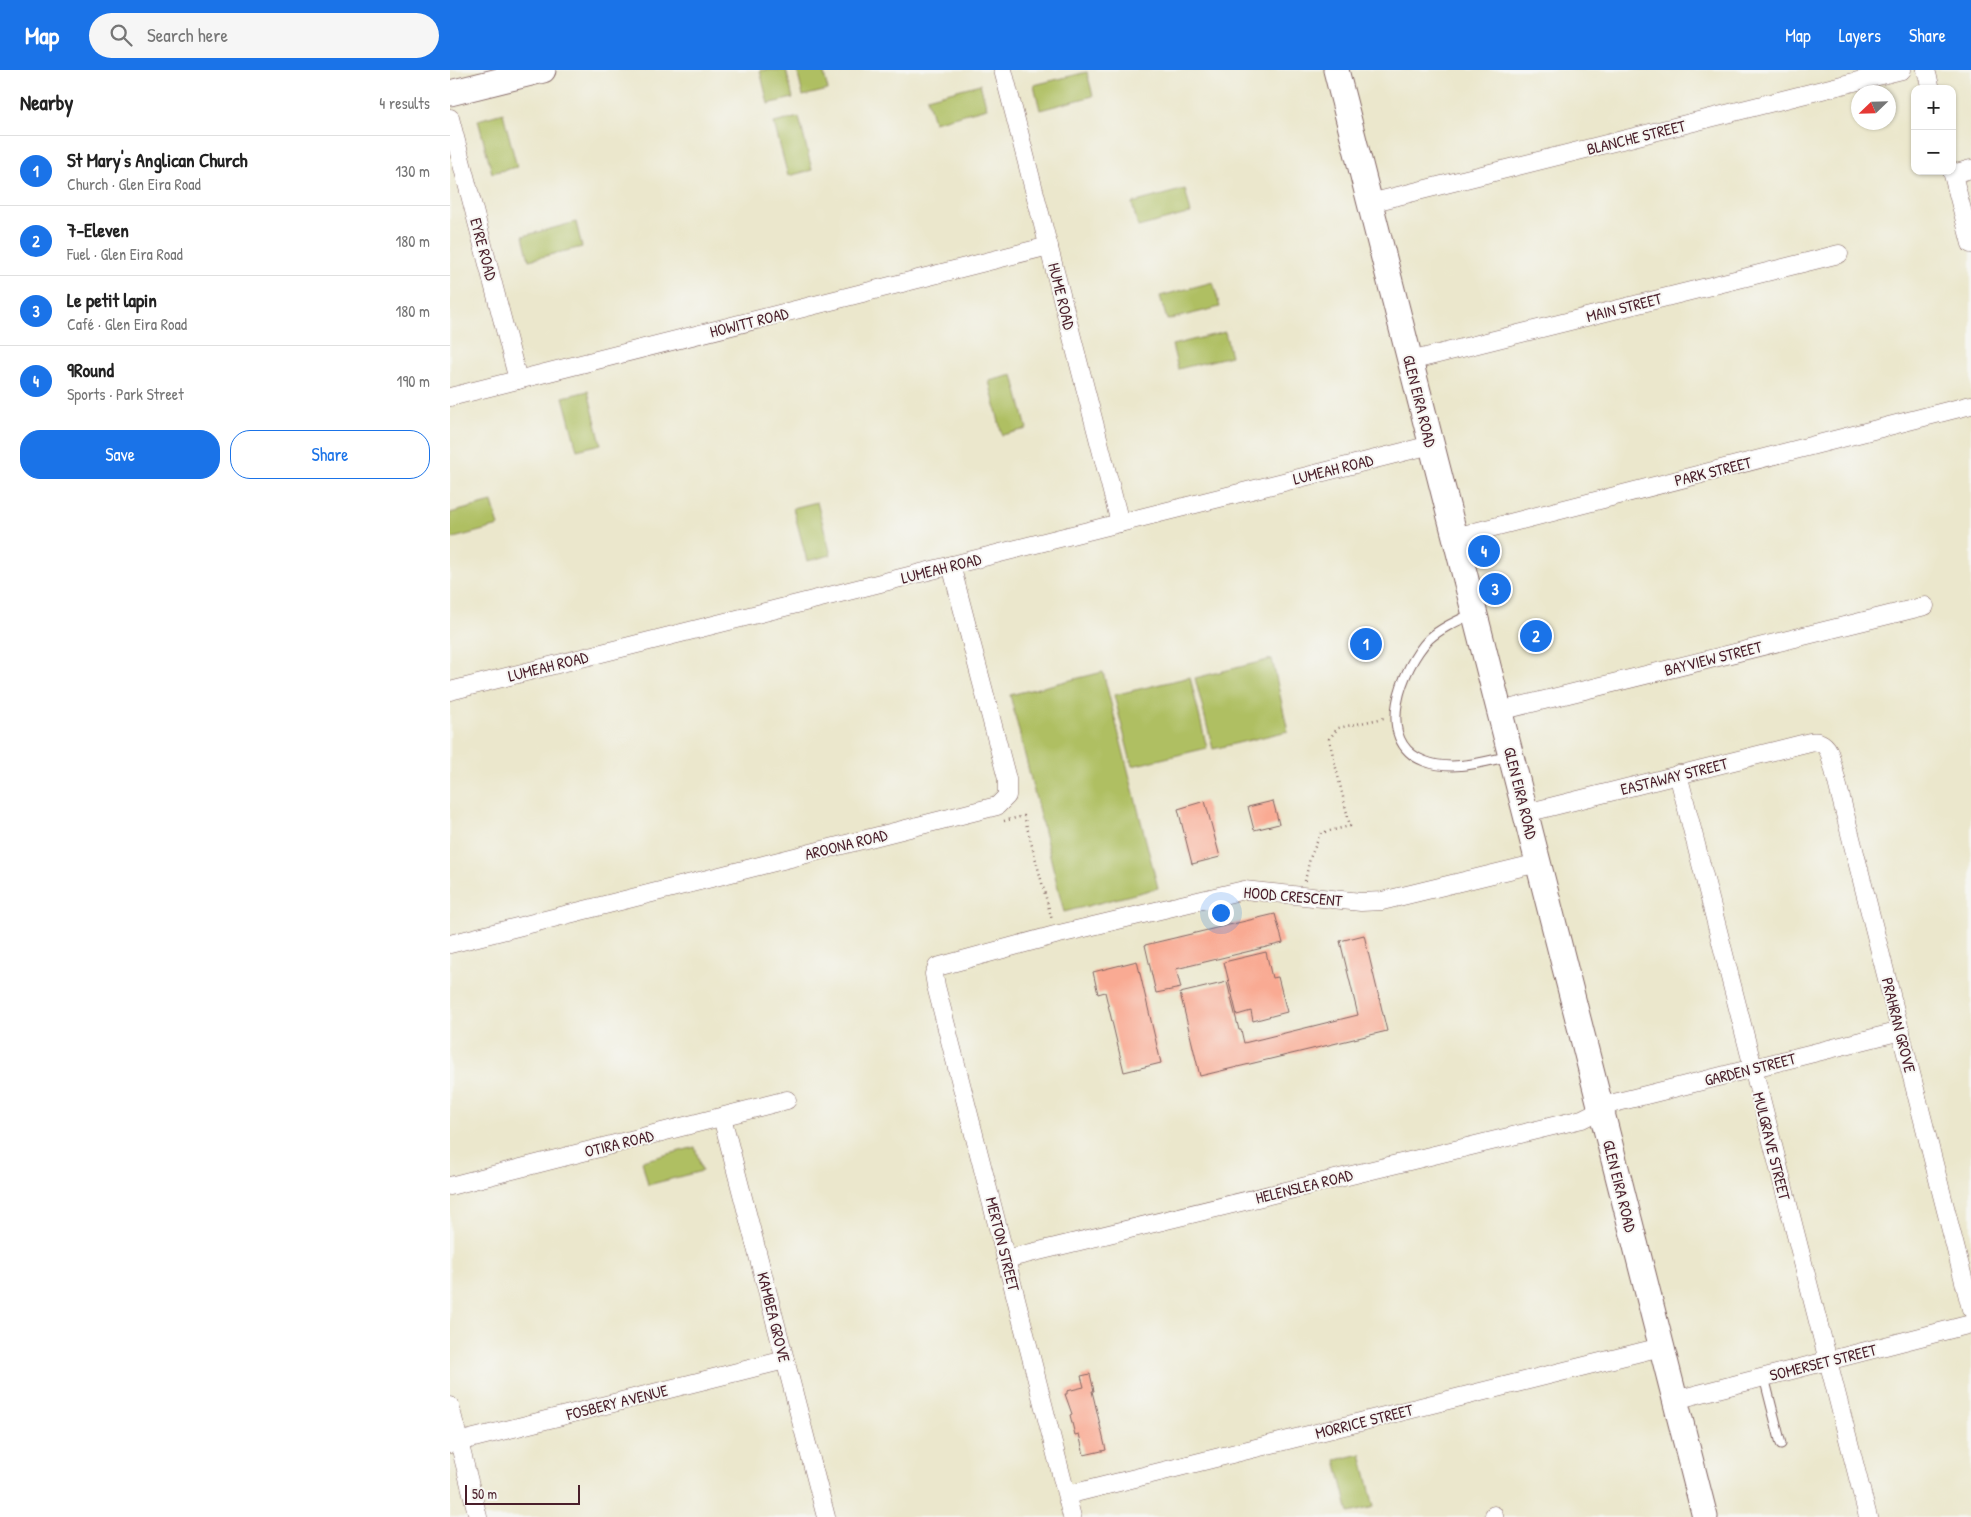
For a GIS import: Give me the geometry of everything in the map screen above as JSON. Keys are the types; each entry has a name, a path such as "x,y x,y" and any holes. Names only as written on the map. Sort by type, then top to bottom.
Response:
{"main road":[{"path":"450,93 543,70"},
{"name":"GLEN EIRA ROAD","path":"1336,70 1705,1517"}],"street":[{"name":"HUME ROAD","path":"1003,70 1120,523"},
{"name":"BLANCHE STREET","path":"1370,203 1902,70"},
{"path":"1926,70 1930,85"},
{"name":"EYRE ROAD","path":"450,118 518,380"},
{"path":"1956,172 1971,169"},
{"path":"1954,175 1971,244"},
{"name":"HOWITT ROAD","path":"450,397 1049,246"},
{"name":"MAIN STREET","path":"1410,361 1839,254"},
{"name":"PARK STREET","path":"1455,537 1971,405"},
{"name":"LUMEAH ROAD","path":"450,691 1431,445"},
{"name":"AROONA ROAD","path":"450,944 997,806 1007,796 1007,779 951,565"},
{"name":"BAYVIEW STREET","path":"1500,711 1926,606"},
{"name":"EASTAWAY STREET","path":"1526,813 1810,742 1822,743"},
{"name":"PRAHRAN GROVE","path":"1822,743 1828,749 1830,755 1971,1309"},
{"name":"MULGRAVE STREET","path":"1678,774 1868,1517"},
{"name":"HOOD CRESCENT","path":"935,971 937,967 946,963 1244,890 1361,902 1382,901 1538,864"},
{"name":"MERTON STREET","path":"935,971 936,986 1072,1517"},
{"name":"GARDEN STREET","path":"1601,1110 1614,1103 1901,1031"},
{"name":"OTIRA ROAD","path":"450,1186 787,1100"},
{"name":"HELENSLEA ROAD","path":"1006,1259 1582,1119 1601,1110"},
{"name":"KAMBEA GROVE","path":"722,1117 826,1517"},
{"name":"SOMERSET STREET","path":"1675,1400 1971,1324"},
{"name":"MORRICE STREET","path":"1067,1495 1661,1347"},
{"name":"FOSBERY AVENUE","path":"454,1443 785,1360"},
{"path":"450,1406 454,1443 478,1517"}],"lane":[{"path":"1474,613 1441,630 1421,648 1406,675 1396,706 1395,716 1402,740 1414,756 1424,761 1450,766 1465,766 1511,755"},
{"path":"1764,1377 1781,1444"}],"path":[{"path":"1302,895 1310,858 1321,833 1350,826 1328,739 1338,728 1395,716"},
{"path":"1024,816 1055,936"}],"green space":[{"path":"760,70 786,70 793,98 768,104"},
{"path":"797,70 823,70 828,90 803,96"},
{"path":"1087,72 1093,96 1040,110 1034,85"},
{"path":"980,84 987,108 934,122 927,98"},
{"path":"503,113 517,167 492,173 478,120"},
{"path":"799,117 812,170 788,176 774,123"},
{"path":"1185,189 1191,213 1138,227 1132,203"},
{"path":"576,222 582,247 529,260 523,236"},
{"path":"1213,282 1220,307 1167,320 1160,296"},
{"path":"1225,332 1231,356 1178,369 1172,345"},
{"path":"1013,375 1027,429 1002,435 989,381"},
{"path":"588,391 601,444 577,450 563,397"},
{"path":"492,502 499,526 450,539 450,513"},
{"path":"817,502 831,555 807,561 793,508"},
{"path":"1272,659 1288,731 1213,749 1195,678"},
{"path":"1103,672 1158,888 1064,912 1010,695"},
{"path":"1190,677 1207,748 1132,766 1114,695"},
{"path":"695,1147 702,1171 648,1185 642,1161"},
{"path":"1361,1454 1374,1507 1349,1513 1336,1460"}],"building":[{"path":"1205,801 1220,857 1192,864 1178,809"},
{"path":"1273,801 1279,824 1254,830 1248,807"},
{"path":"1275,914 1283,943 1176,969 1181,988 1156,993 1145,945"},
{"path":"1364,935 1387,1031 1200,1076 1180,993 1227,982 1244,1043 1358,1015 1340,941"},
{"path":"1266,952 1272,978 1278,977 1287,1012 1253,1021 1251,1011 1237,1015 1224,962"},
{"path":"1137,961 1161,1063 1124,1072 1105,992 1098,994 1093,972"},
{"path":"1090,1374 1094,1391 1092,1391 1106,1450 1084,1455 1079,1434 1075,1435 1070,1415 1072,1414 1065,1394 1067,1394 1067,1391 1084,1387 1081,1376"}],"place":[{"name":"9Round","path":"1484,551"},
{"name":"Le petit lapin","path":"1495,589"},
{"name":"7-Eleven","path":"1536,636"},
{"name":"St Mary's Anglican Church","path":"1366,644"}]}
